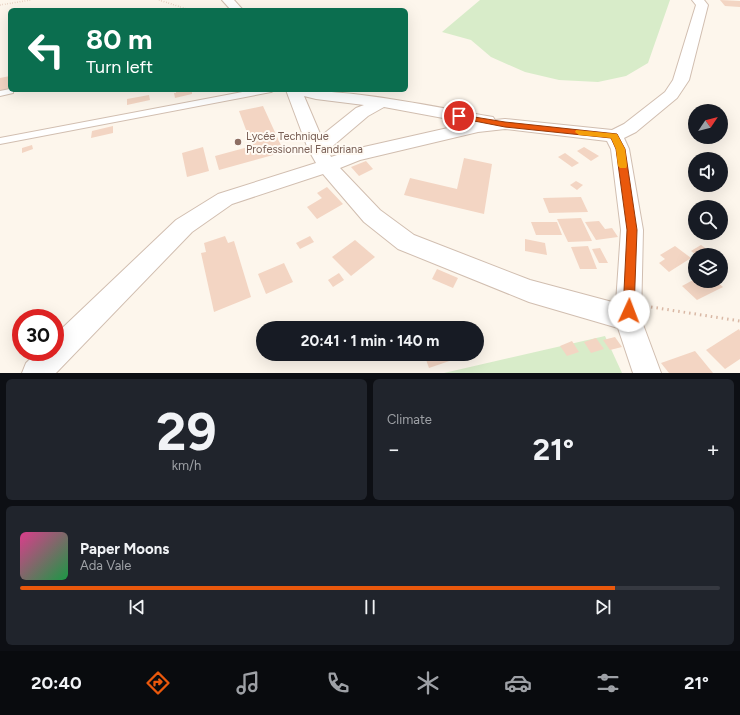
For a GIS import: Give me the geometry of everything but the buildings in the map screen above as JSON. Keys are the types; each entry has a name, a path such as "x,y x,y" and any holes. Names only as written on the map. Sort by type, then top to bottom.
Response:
{"street":[{"path":"228,0 235,8"},
{"path":"308,92 382,102 505,124 614,136 630,128 671,95 681,80 702,5 698,0"},
{"path":"295,92 322,157 372,216 406,242 529,291 629,311"},
{"path":"366,92 382,102"},
{"path":"322,157 362,112 382,102"},
{"path":"36,373 184,226 225,199 322,157 363,154 478,127 505,124"},
{"path":"614,136 620,149 632,230 629,311 647,373"}],"lane":[{"path":"0,141 255,92"}],"path":[{"path":"0,5 31,0"},
{"path":"159,0 184,8"},
{"path":"629,311 740,321"}],"green space":[{"path":"480,0 670,0 648,63 626,76 598,82 559,80 525,72 491,57 471,40 442,32"},
{"path":"605,336 622,373 444,373"}],"slow traffic":[{"path":"579,132 614,136 620,149 623,166"}],"place":[{"name":"Lycée Technique Professionnel Fandriana","path":"238,142"}],"route":[{"path":"459,116 505,124 614,136 620,149 632,230 629,311"}]}
